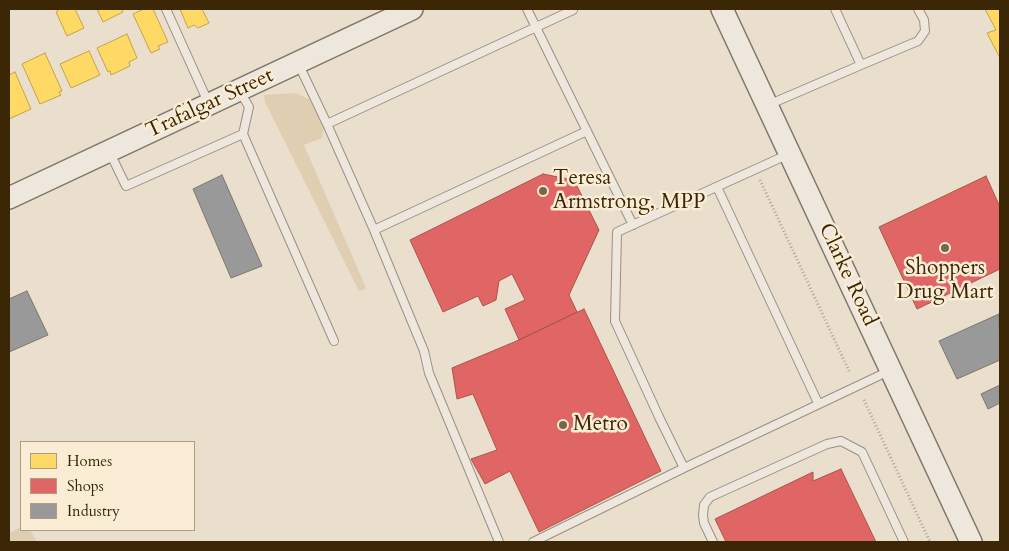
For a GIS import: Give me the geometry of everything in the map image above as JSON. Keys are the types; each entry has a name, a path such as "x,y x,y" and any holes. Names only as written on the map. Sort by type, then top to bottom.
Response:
{"main road":[{"name":"Trafalgar Street","path":"9,198 412,9"},
{"name":"Clarke Road","path":"722,9 971,542"}],"lane":[{"path":"166,9 209,104"},
{"path":"527,9 633,225"},
{"path":"834,9 861,65"},
{"path":"768,105 918,40 925,31 924,20 918,9"},
{"path":"327,124 572,10"},
{"path":"298,62 374,230 424,351 429,373 499,542"},
{"path":"239,90 249,107 243,134 334,340"},
{"path":"374,230 587,131"},
{"path":"110,151 126,186 243,134"},
{"path":"684,468 615,321 617,232 790,153"},
{"path":"717,187 818,403"},
{"path":"533,542 818,403 891,370"},
{"path":"713,542 702,515 704,505 710,497 827,444 842,441 862,452 904,542"}],"path":[{"path":"760,180 850,373"},
{"path":"864,400 930,542"}],"shaded area":[{"path":"295,93 309,99 324,127 322,138 304,145 366,288 359,291 265,102 264,95"},
{"path":"20,528 20,531 31,531 37,542 9,542 9,533"}],"building: Homes":[{"path":"57,9 75,9 84,28 67,36 56,12 58,11"},
{"path":"97,9 122,9 123,12 103,22"},
{"path":"144,9 153,9 168,42 158,46 160,49 151,53 133,14"},
{"path":"180,9 202,9 209,23 198,28 194,25 188,28"},
{"path":"985,9 1000,9 1000,58 987,33 996,30"},
{"path":"127,34 137,58 129,62 130,66 111,75 97,48"},
{"path":"89,51 100,75 71,88 60,64"},
{"path":"45,53 62,91 59,92 61,95 40,104 22,64"},
{"path":"15,72 31,109 9,119 9,75"}],"building: Shops":[{"path":"543,174 574,180 599,230 569,295 577,312 519,340 505,309 525,300 512,274 499,281 496,300 483,306 478,296 443,312 410,240"},
{"name":"Shoppers Drug Mart","path":"986,176 1000,207 1000,269 917,309 879,227"},
{"name":"Metro","path":"584,309 661,471 539,532 510,471 485,484 471,459 497,450 473,394 457,399 452,368 519,340"},
{"path":"841,469 876,542 726,542 715,519 813,472 813,481"}],"building: Industry":[{"path":"222,175 262,266 231,278 193,189"},
{"path":"27,291 48,335 9,352 9,299"},
{"path":"999,314 1000,360 957,379 939,341"},
{"path":"1000,385 1000,403 988,409 981,394"}],"place":[{"name":"Teresa Armstrong, MPP","path":"543,191"},
{"name":"Shoppers Drug Mart","path":"945,248"},
{"name":"Metro","path":"563,425"}]}
